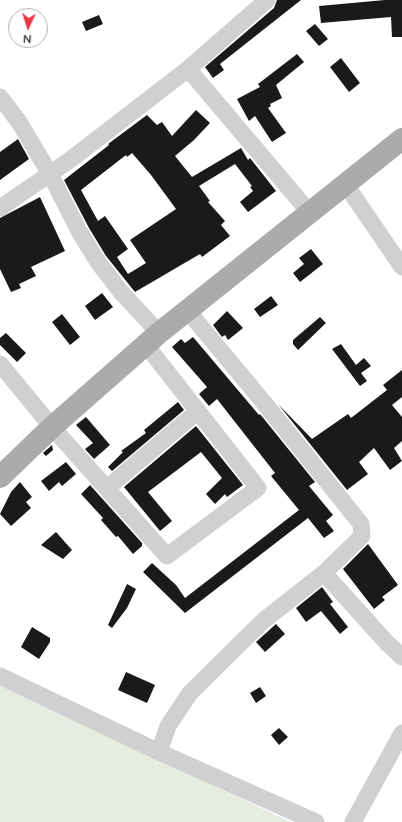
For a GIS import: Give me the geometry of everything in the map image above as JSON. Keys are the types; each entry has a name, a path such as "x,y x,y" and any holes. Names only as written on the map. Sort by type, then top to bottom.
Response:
{"main road":[{"path":"0,477 52,427 152,339 402,139"}],"street":[{"path":"0,208 50,174 188,69 267,0"},
{"path":"188,69 310,213"},
{"path":"0,96 19,122 50,174 80,233 98,262 121,292 198,411 258,488 167,556 52,427 0,364"},
{"path":"346,185 402,267"},
{"path":"159,752 168,726 190,693 263,622 324,574 362,536 361,524 265,404 187,310"},
{"path":"107,488 198,411"},
{"path":"324,574 387,643 402,657"},
{"path":"0,676 159,752 316,822"},
{"path":"353,822 402,733"}],"shaded area":[{"path":"0,685 291,822 0,822"}],"building":[{"path":"277,0 301,0 220,64 224,70 213,78 205,67 274,8"},
{"path":"385,0 402,0 402,37 392,37 391,17 321,23 319,6"},
{"path":"99,15 103,24 86,31 82,22"},
{"path":"315,24 328,39 319,46 306,31"},
{"path":"297,54 304,62 276,85 282,98 270,104 271,106 268,108 286,133 272,142 255,116 249,121 237,99 260,87 258,84"},
{"path":"341,58 360,83 349,92 330,67"},
{"path":"196,110 210,123 194,140 175,156 192,177 241,148 248,160 250,158 276,191 248,212 240,202 253,191 250,187 252,186 235,164 199,186 210,201 208,202 225,221 221,225 230,236 202,257 200,254 135,292 106,256 89,228 64,180 109,145 108,144 147,115 157,125 162,122 172,136","holes":["132,153 151,175 176,209 130,240 146,263 128,274 117,257 128,249 105,216 98,221 81,190 126,155 127,157"]},
{"path":"18,139 29,159 0,180 0,152"},
{"path":"40,197 65,251 31,267 36,276 19,284 21,288 11,292 0,269 0,218"},
{"path":"311,249 323,264 300,282 293,273 304,264 299,258"},
{"path":"102,293 113,307 95,320 85,306"},
{"path":"271,296 278,305 260,317 254,309"},
{"path":"227,311 243,328 228,340 225,335 222,337 213,325"},
{"path":"62,314 80,337 70,345 52,322"},
{"path":"320,317 326,323 298,350 293,344 293,340"},
{"path":"6,333 26,353 17,362 0,345 0,338"},
{"path":"193,337 259,415 260,414 315,482 309,486 333,515 326,521 334,531 324,538 308,518 185,613 143,572 152,563 176,585 185,598 299,510 271,476 275,473 217,399 209,406 199,394 207,387 172,347 181,339 185,343"},
{"path":"341,344 356,365 364,358 371,366 361,373 367,381 360,386 332,349"},
{"path":"402,370 402,397 392,405 402,417 402,441 394,448 402,461 390,470 374,448 359,462 368,474 347,490 278,404 312,439 348,414 351,418 387,390 383,385"},
{"path":"178,402 184,410 112,471 108,467 123,452 121,451 146,433 144,430"},
{"path":"86,417 110,445 94,459 85,449 93,443 76,425"},
{"path":"196,426 243,485 227,497 225,494 215,504 206,494 222,478 201,452 148,492 172,521 160,531 124,487"},
{"path":"52,445 53,450 46,456 43,453"},
{"path":"66,462 76,474 62,486 59,482 49,491 41,481"},
{"path":"20,482 32,497 26,502 31,508 11,526 0,514 11,492"},
{"path":"90,485 142,543 142,546 133,554 118,536 116,537 101,520 103,518 81,494"},
{"path":"56,532 72,550 63,559 41,545"},
{"path":"368,544 398,585 382,597 385,600 374,609 343,569"},
{"path":"127,584 136,589 127,608 112,628 108,625"},
{"path":"322,587 333,602 330,604 348,627 340,634 321,611 306,622 296,608"},
{"path":"276,624 285,634 265,652 256,642"},
{"path":"32,627 50,638 50,642 39,659 21,647"},
{"path":"126,672 155,685 147,703 118,690"},
{"path":"260,687 266,696 256,703 250,693"},
{"path":"279,728 288,737 279,745 271,735"}]}
